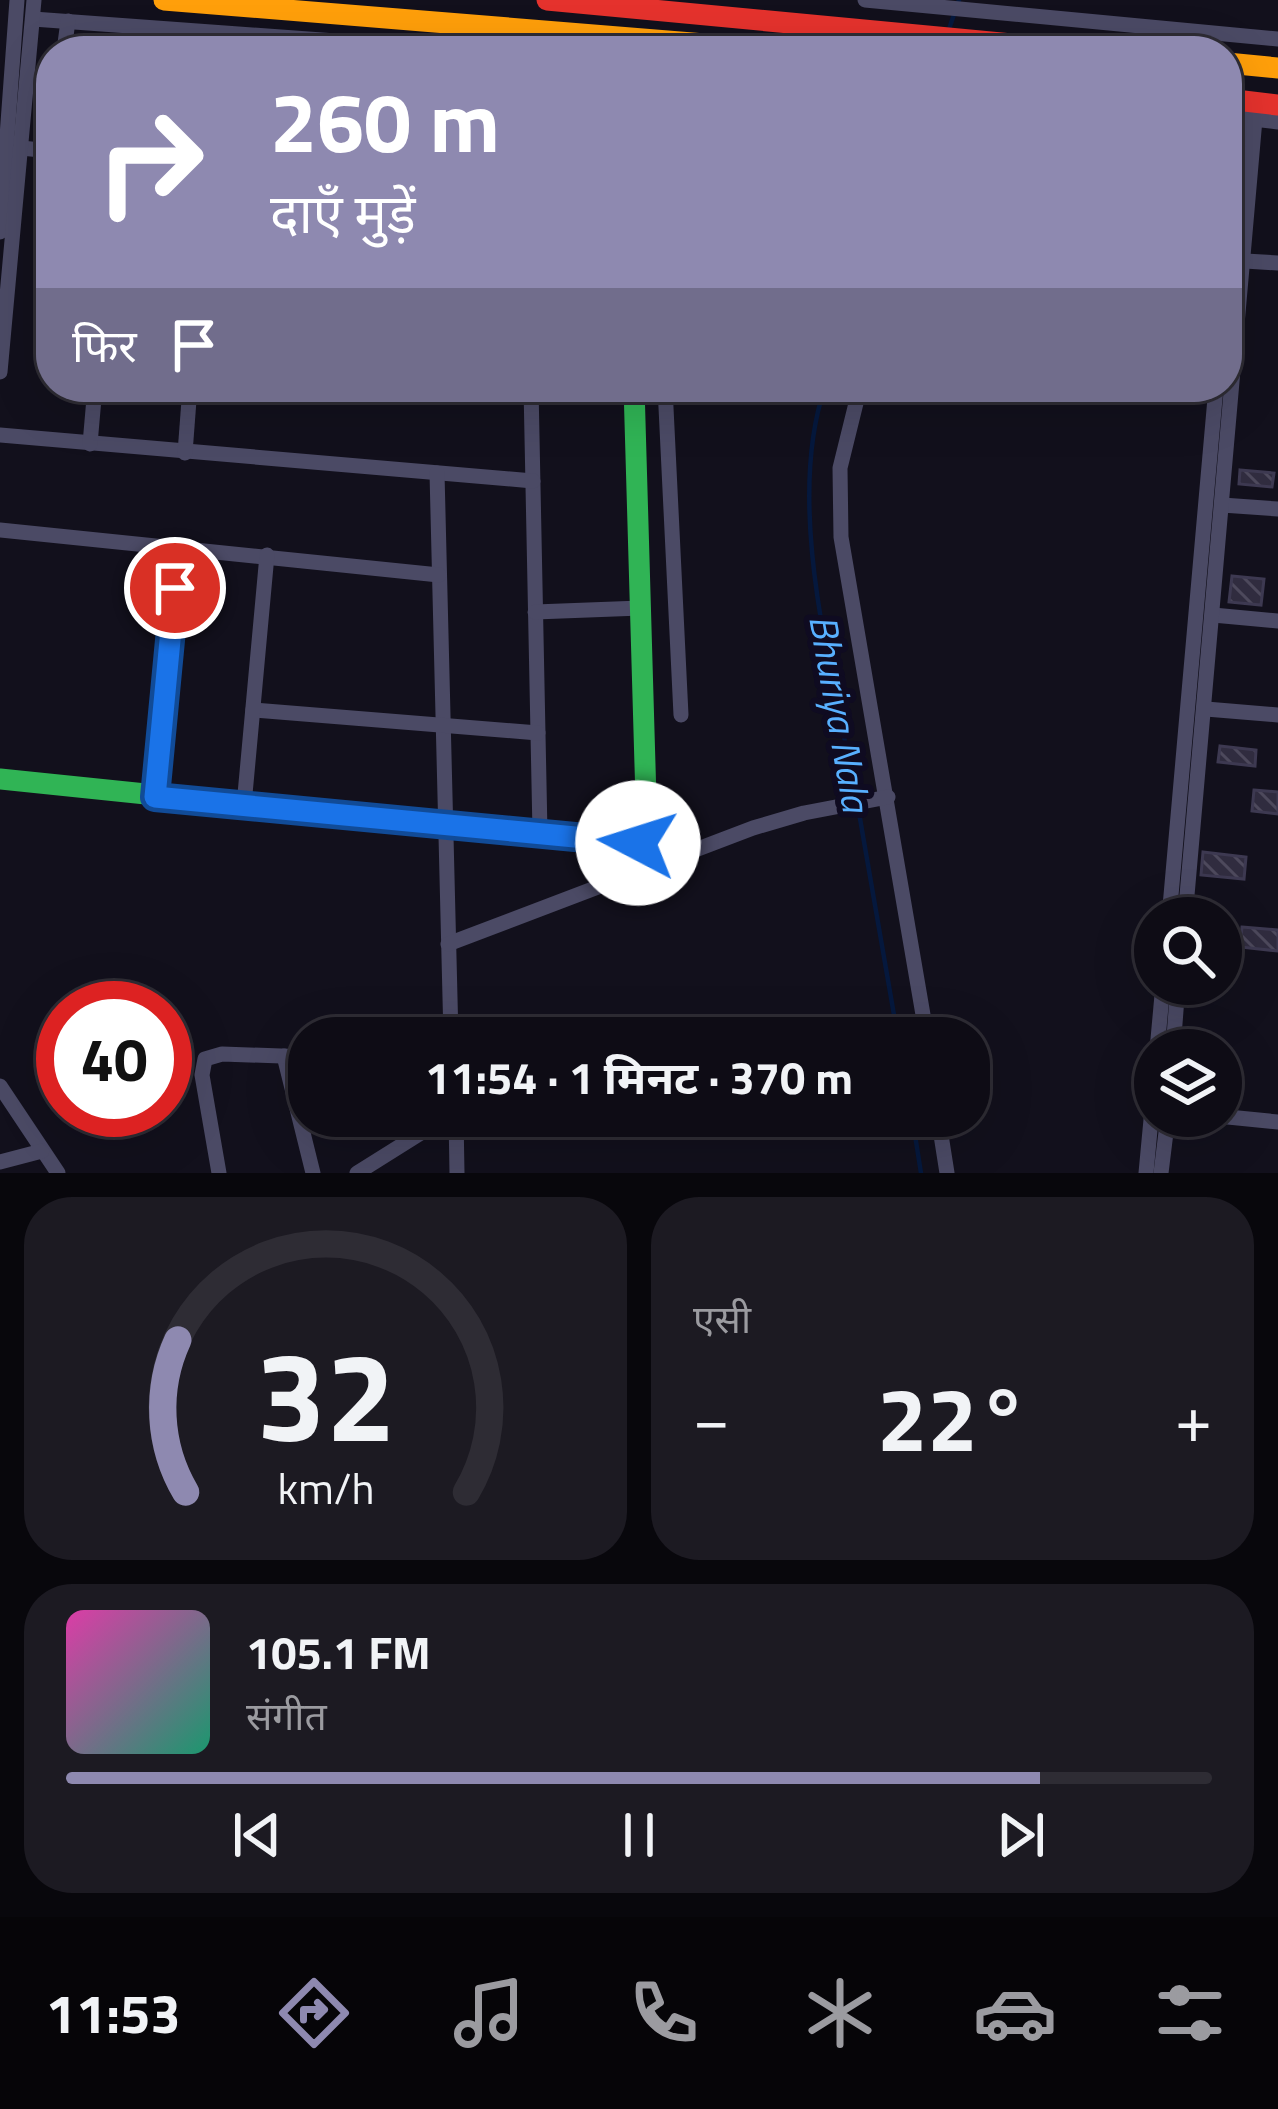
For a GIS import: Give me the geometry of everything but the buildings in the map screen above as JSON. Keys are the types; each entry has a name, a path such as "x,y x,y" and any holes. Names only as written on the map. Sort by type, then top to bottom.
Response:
{"street":[{"path":"0,232 17,0"},
{"path":"0,372 34,0"},
{"path":"164,0 607,36"},
{"path":"547,0 685,7 907,36"},
{"path":"865,0 981,7 1278,39"},
{"path":"32,19 241,36"},
{"path":"66,36 68,21"},
{"path":"1242,64 1278,68"},
{"path":"1242,101 1278,105"},
{"path":"1242,118 1278,122"},
{"path":"21,148 36,150"},
{"path":"1242,154 1242,293"},
{"path":"1245,261 1278,263"},
{"path":"90,444 94,402"},
{"path":"185,453 189,402"},
{"path":"531,402 540,833"},
{"path":"0,779 632,844 643,841 647,834 634,402"},
{"path":"666,402 681,715"},
{"path":"856,402 841,468 841,537 922,1017"},
{"path":"1170,897 1215,402"},
{"path":"1187,897 1232,402"},
{"path":"0,435 533,481"},
{"path":"437,473 450,1017"},
{"path":"1222,506 1278,509"},
{"path":"0,530 439,575"},
{"path":"155,797 178,546"},
{"path":"244,805 267,556"},
{"path":"536,612 640,608"},
{"path":"1213,615 1278,621"},
{"path":"1206,709 1278,716"},
{"path":"253,710 538,733"},
{"path":"448,944 753,828 883,798"},
{"path":"219,1173 202,1062 222,1054 288,1056"},
{"path":"284,1056 313,1173"},
{"path":"0,1086 58,1173"},
{"path":"1242,1118 1278,1122"},
{"path":"357,1173 417,1137"},
{"path":"454,1137 458,1173"},
{"path":"941,1137 947,1173"},
{"path":"1146,1173 1153,1137"},
{"path":"1159,1137 1161,1173"},
{"path":"0,1162 42,1151"}],"waterway":[{"name":"Bhuriya Nala","path":"949,29 959,0"},
{"name":"Bhuriya Nala","path":"821,402 809,484 811,537 825,644 856,796"},
{"name":"Bhuriya Nala","path":"858,807 894,1017"},
{"name":"Bhuriya Nala","path":"915,1137 921,1173"}],"traffic: fast":[{"path":"0,779 632,844 643,841 647,834 634,402"}],"traffic: slow":[{"path":"164,0 607,36"},
{"path":"1242,64 1278,68"}],"traffic: jam":[{"path":"547,0 927,36"},
{"path":"1242,101 1278,105"}],"route":[{"path":"175,588 155,797 638,843"}]}
